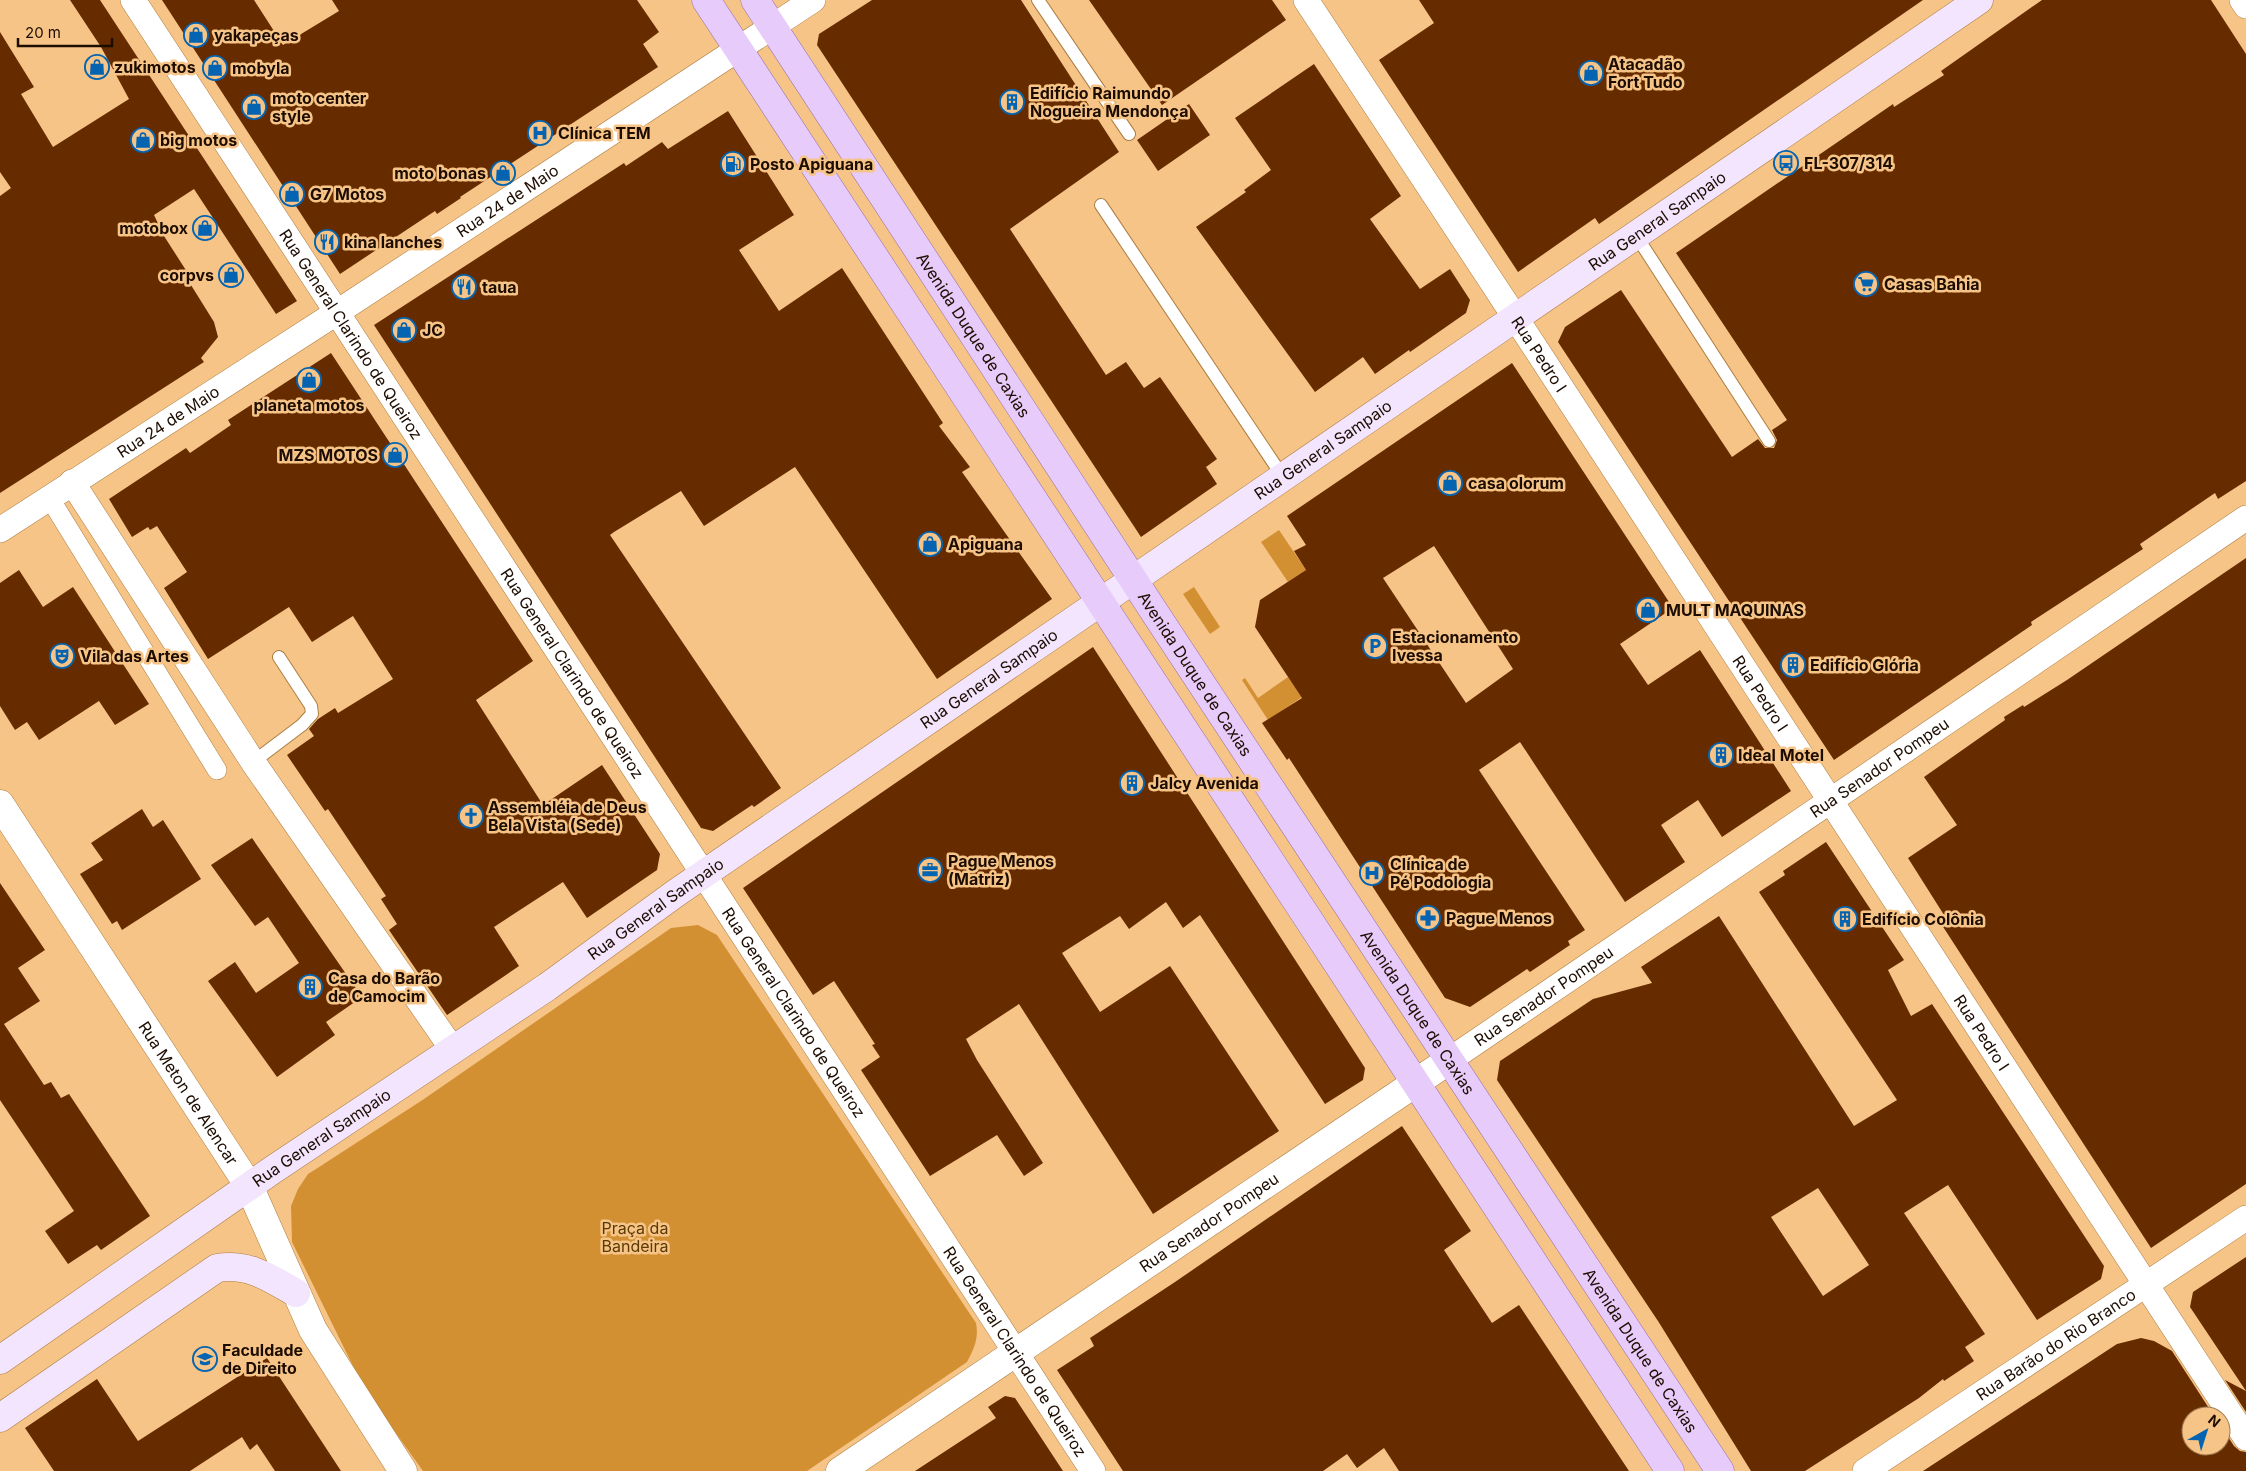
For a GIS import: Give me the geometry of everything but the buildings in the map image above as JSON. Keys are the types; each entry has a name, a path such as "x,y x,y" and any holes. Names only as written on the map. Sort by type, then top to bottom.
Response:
{"main road":[{"path":"706,0 1670,1471"},
{"name":"Avenida Duque de Caxias","path":"755,0 1720,1471"},
{"name":"Rua General Sampaio","path":"0,1360 249,1186 454,1050 703,875 1515,317 1637,237 1979,0"},
{"path":"0,1418 217,1268 240,1266 263,1275 296,1293"}],"street":[{"name":"Rua General Clarindo de Queiroz","path":"133,0 1093,1471"},
{"name":"Rua 24 de Maio","path":"0,530 336,313 737,48 813,0"},
{"name":"Rua Pedro I","path":"1306,0 2246,1438"},
{"path":"2242,0 2246,6"},
{"path":"72,482 253,762 454,1050"},
{"path":"49,497 217,770"},
{"name":"Rua Senador Pompeu","path":"840,1471 1451,1059 2246,518"},
{"name":"Rua Meton de Alencar","path":"0,804 249,1186 313,1330 403,1471"},
{"name":"Rua Barão do Rio Branco","path":"1865,1471 2246,1218"}],"lane":[{"path":"1038,0 1130,134"},
{"path":"1101,205 1283,477"},
{"path":"1637,237 1769,441"},
{"path":"253,762 302,725 312,714 311,706 279,657"}],"green space":[{"path":"1279,530 1306,570 1288,582 1261,542"},
{"path":"1194,587 1220,627 1210,634 1183,594"},
{"path":"1288,677 1302,697 1268,720 1242,680 1245,678 1258,698"},
{"name":"Praça da Bandeira","path":"698,925 717,935 976,1323 976,1339 970,1357 967,1362 807,1471 423,1471 385,1418 353,1366 292,1242 291,1206 298,1189 308,1174 424,1099 671,928"}],"place":[{"name":"yakapeças","path":"196,35"},
{"name":"zukimotos","path":"97,67"},
{"name":"mobyla","path":"215,68"},
{"name":"Atacadão Fort Tudo","path":"1591,73"},
{"name":"Edifício Raimundo Nogueira Mendonça","path":"1012,102"},
{"name":"moto center style","path":"254,107"},
{"name":"Clínica TEM","path":"540,133"},
{"name":"big motos","path":"143,140"},
{"name":"FL-307/314","path":"1786,163"},
{"name":"Posto Apiguana","path":"733,164"},
{"name":"moto bonas","path":"503,173"},
{"name":"G7 Motos","path":"292,194"},
{"name":"motobox","path":"205,228"},
{"name":"kina lanches","path":"327,242"},
{"name":"corpvs","path":"231,275"},
{"name":"Casas Bahia","path":"1866,284"},
{"name":"taua","path":"464,287"},
{"name":"JC","path":"404,330"},
{"name":"planeta motos","path":"309,380"},
{"name":"MZS MOTOS","path":"395,455"},
{"name":"casa olorum","path":"1450,483"},
{"name":"Apiguana","path":"930,544"},
{"name":"MULT MAQUINAS","path":"1648,610"},
{"name":"Estacionamento Ivessa","path":"1375,646"},
{"name":"Vila das Artes","path":"62,656"},
{"name":"Edifício Glória","path":"1793,665"},
{"name":"Ideal Motel","path":"1721,755"},
{"name":"Jalcy Avenida","path":"1132,783"},
{"name":"Assembléia de Deus Bela Vista (Sede)","path":"471,816"},
{"name":"Pague Menos (Matriz)","path":"930,870"},
{"name":"Clínica de Pé Podologia","path":"1372,873"},
{"name":"Pague Menos","path":"1428,918"},
{"name":"Edifício Colônia","path":"1845,919"},
{"name":"Casa do Barão de Camocim","path":"310,987"},
{"name":"Faculdade de Direito","path":"205,1359"}]}
